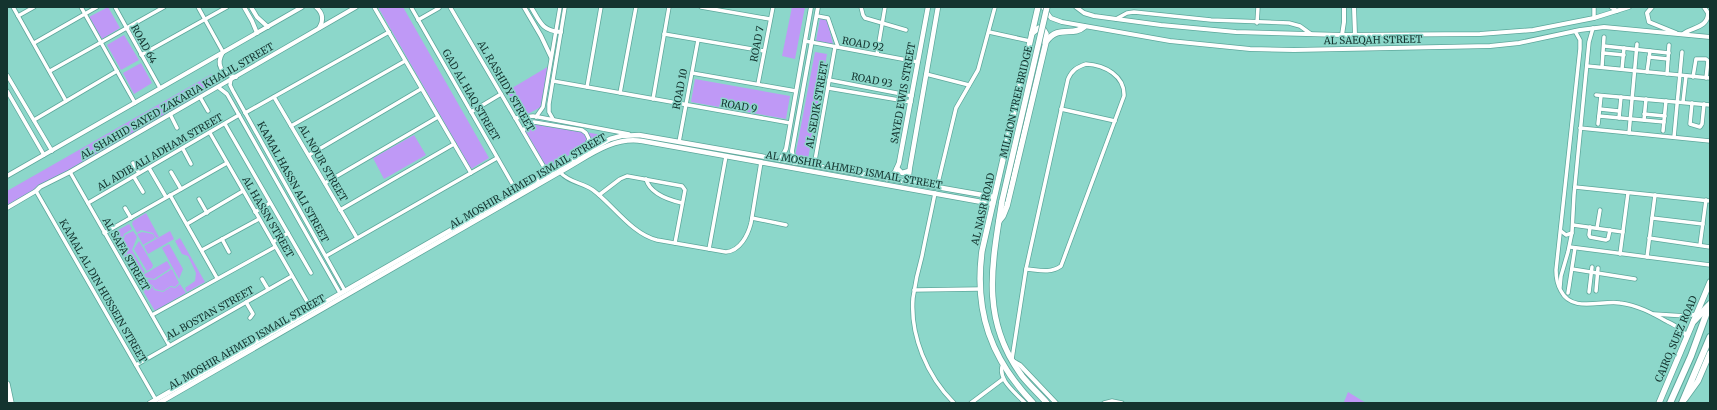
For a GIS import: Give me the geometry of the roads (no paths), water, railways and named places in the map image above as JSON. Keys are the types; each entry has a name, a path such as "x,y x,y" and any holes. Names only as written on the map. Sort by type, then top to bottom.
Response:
{"highway":[{"path":"1694,321 1710,304"},
{"name":"CAIRO, SUEZ ROAD","path":"1670,403 1691,356 1710,304"},
{"path":"1683,402 1710,337"}],"main road":[{"name":"SAYED EWIS STREET","path":"897,168 911,102 928,7"},
{"path":"913,183 909,171 938,7"},
{"name":"AL NASR ROAD","path":"1033,403 1016,384 1003,364 988,333 982,311 980,289 982,251 1038,7"},
{"name":"MILLION TREE BRIDGE","path":"1002,200 1047,7"},
{"path":"999,221 1007,206 1048,38 1054,33 1080,30 1084,27"},
{"path":"1032,33 1039,28 1045,30 1045,46"},
{"name":"AL MOSHIR AHMED ISMAIL STREET","path":"150,403 158,401 610,139 632,135 679,142 814,166 847,175 993,204"},
{"name":"AL MOSHIR AHMED ISMAIL STREET","path":"158,401 312,310 467,223 609,145 628,140 642,141 761,162 847,175 913,183 994,197"},
{"path":"887,179 897,168 902,173 909,171"},
{"path":"981,202 983,199 982,195"},
{"name":"AL NASR ROAD","path":"1002,200 992,272 993,300 998,326 1012,360 1028,383 1047,403"},
{"name":"CAIRO, SUEZ ROAD","path":"1660,403 1710,282"},
{"path":"1683,402 1698,381 1710,352"},
{"path":"7,384 12,403"}],"street":[{"path":"13,7 66,101"},
{"path":"18,16 34,7"},
{"path":"81,7 135,103"},
{"path":"34,43 96,7"},
{"name":"ROAD 64","path":"114,7 160,88"},
{"path":"50,71 164,7"},
{"path":"198,7 223,52 219,62 221,68 228,75 236,76"},
{"path":"141,55 227,7"},
{"path":"244,7 257,33"},
{"path":"251,7 257,18 268,27"},
{"name":"AL SHAHID SAYED ZAKARIA KHALIL STREET","path":"7,176 302,7"},
{"path":"316,7 322,16 322,22 319,28"},
{"name":"AL SHAHID SAYED ZAKARIA KHALIL STREET","path":"7,208 36,191 40,187 70,172 356,7"},
{"path":"374,7 470,173"},
{"name":"GAD AL HAQ STREET","path":"411,7 517,192"},
{"name":"AL RASHIDY STREET","path":"450,7 548,174"},
{"path":"524,7 551,57"},
{"path":"531,7 540,23 548,30 561,32"},
{"path":"536,116 542,107 560,7"},
{"path":"553,119 549,108 565,7"},
{"path":"587,87 601,7"},
{"path":"620,93 636,7"},
{"path":"653,98 669,7"},
{"path":"701,7 770,19"},
{"name":"ROAD 7","path":"758,84 773,7"},
{"path":"780,160 786,149 811,7"},
{"path":"794,163 792,151 818,7"},
{"path":"861,7 863,15 866,18 906,30"},
{"path":"877,54 885,7"},
{"path":"937,187 956,108 978,70 995,7"},
{"name":"AL SAEQAH STREET","path":"1043,7 1047,14 1054,20 1084,27 1195,44 1250,49 1279,50 1490,46 1529,42 1593,28 1620,28 1710,37"},
{"name":"AL SAEQAH STREET","path":"1076,7 1090,15 1201,29 1342,35 1507,33 1533,30 1594,18 1629,7"},
{"path":"1257,23 1258,7"},
{"path":"1342,35 1344,7"},
{"path":"1354,7 1355,35"},
{"path":"1594,7 1594,18"},
{"path":"1611,7 1617,11"},
{"path":"1652,7 1647,13 1647,19 1649,22 1681,34 1692,28 1703,25 1706,22 1708,14 1704,7"},
{"path":"418,20 439,8"},
{"path":"1116,19 1131,12 1211,20 1295,24 1311,34"},
{"path":"817,16 828,18 836,47"},
{"path":"252,21 256,21 257,18"},
{"path":"1560,290 1561,276 1570,247 1573,225 1586,66 1589,42 1593,28"},
{"path":"541,36 546,34 548,30"},
{"path":"245,113 388,32"},
{"path":"989,32 1030,42"},
{"path":"1575,32 1580,43 1572,136 1560,230 1556,273 1557,282 1565,297 1578,303 1616,302 1654,314 1683,331 1688,338"},
{"path":"664,34 764,51"},
{"path":"1602,67 1604,37"},
{"name":"ROAD 10","path":"679,142 698,40"},
{"path":"1580,43 1584,40 1589,42"},
{"name":"ROAD 92","path":"805,41 918,62"},
{"path":"1629,133 1637,44"},
{"path":"1667,74 1669,45"},
{"path":"1604,46 1669,53"},
{"name":"AL SEDIK STREET","path":"814,166 836,47"},
{"path":"1622,69 1624,48"},
{"path":"1647,72 1650,51"},
{"path":"1603,52 1624,55"},
{"path":"1674,137 1682,52"},
{"path":"1649,57 1668,59"},
{"path":"1586,66 1602,67 1635,71 1693,77 1708,78 1708,61 1706,59 1696,59 1693,77"},
{"path":"292,126 405,61"},
{"path":"1026,269 1046,271 1057,269 1061,266 1124,96 1123,84 1118,77 1107,69 1086,64 1077,67 1070,74 1061,108 1026,269 1012,360 1020,365 1056,403"},
{"path":"34,120 117,71"},
{"path":"692,73 796,91 802,97"},
{"path":"926,74 969,85"},
{"path":"7,75 52,151"},
{"path":"1683,102 1686,76"},
{"name":"KAMAL HASSN ALI STREET","path":"231,79 230,85 232,91 345,291"},
{"name":"ROAD 93","path":"829,80 912,96"},
{"name":"ROAD 9","path":"553,81 790,123"},
{"name":"KAMAL HASSN ALI STREET","path":"218,87 227,94 340,294"},
{"path":"796,91 804,87"},
{"name":"ROAD 93","path":"828,88 911,102"},
{"path":"308,155 422,89"},
{"path":"227,94 230,90 232,91"},
{"path":"7,91 44,155"},
{"path":"471,112 501,94"},
{"path":"1596,95 1710,105"},
{"path":"1598,124 1601,96"},
{"path":"200,97 208,111"},
{"name":"AL NOUR STREET","path":"274,97 356,238"},
{"path":"1618,118 1621,97"},
{"path":"1644,120 1646,99"},
{"path":"1663,131 1666,101"},
{"path":"1692,103 1690,124 1692,126 1700,127 1702,124 1704,104"},
{"path":"542,107 545,109 549,108"},
{"path":"1061,108 1115,121"},
{"path":"1600,109 1619,111"},
{"path":"170,114 177,128"},
{"path":"1644,114 1665,116"},
{"name":"AL ADIB ALI ADHAM STREET","path":"88,203 239,116"},
{"path":"523,131 531,122 528,120 529,116"},
{"name":"AL MOSHIR AHMED ISMAIL STREET","path":"515,118 536,116 632,135"},
{"path":"1599,116 1664,122"},
{"path":"325,183 438,117"},
{"name":"AL MOSHIR AHMED ISMAIL STREET","path":"531,122 584,131 589,139 583,154"},
{"path":"225,124 311,273"},
{"path":"1580,128 1710,141"},
{"name":"AL HASSN STREET","path":"210,133 312,310"},
{"path":"340,210 454,144"},
{"path":"183,148 191,164"},
{"path":"709,249 726,156"},
{"path":"326,256 497,158"},
{"path":"560,172 566,177 586,186 642,234 652,239 726,252 737,248 748,233 752,218 761,162"},
{"path":"134,163 139,173"},
{"path":"104,233 227,163"},
{"path":"149,168 187,224 218,278"},
{"name":"AL SAFA STREET","path":"70,172 169,345"},
{"path":"171,172 181,189"},
{"path":"598,195 622,178 629,176 682,186 685,190 675,243"},
{"path":"134,177 143,192"},
{"path":"646,179 648,184 662,197 682,203"},
{"path":"1575,187 1708,200 1702,224 1700,245"},
{"name":"KAMAL AL DIN HUSSEIN STREET","path":"36,191 158,401"},
{"path":"187,224 243,191"},
{"path":"1620,254 1628,192"},
{"path":"935,193 914,290 916,333 919,346 934,379 954,403"},
{"path":"1647,257 1654,195"},
{"path":"199,199 207,212"},
{"path":"255,212 270,203"},
{"path":"125,208 131,218"},
{"path":"1597,228 1600,210"},
{"path":"752,218 786,225"},
{"path":"1652,218 1702,224"},
{"path":"202,250 259,219"},
{"path":"1573,225 1623,232"},
{"path":"1590,227 1590,237 1606,240 1608,239 1610,230"},
{"path":"1560,230 1566,235 1572,232"},
{"path":"272,242 288,233"},
{"path":"1649,238 1710,247"},
{"path":"222,239 229,252"},
{"path":"152,315 275,247"},
{"path":"1570,247 1710,265"},
{"path":"1568,293 1575,248"},
{"path":"1589,292 1592,267"},
{"path":"1596,291 1598,268"},
{"path":"1572,270 1635,279"},
{"name":"AL BOSTAN STREET","path":"136,365 292,276"},
{"path":"262,279 268,289"},
{"path":"1591,280 1597,281"},
{"path":"336,286 339,285 340,282"},
{"path":"914,290 980,289"},
{"path":"246,302 253,314 250,318"},
{"path":"1654,314 1686,316 1698,314"},
{"path":"1003,364 1001,371 1003,378 1025,403"},
{"path":"971,403 1003,378"},
{"path":"1104,403 1112,401 1122,403"}]}
